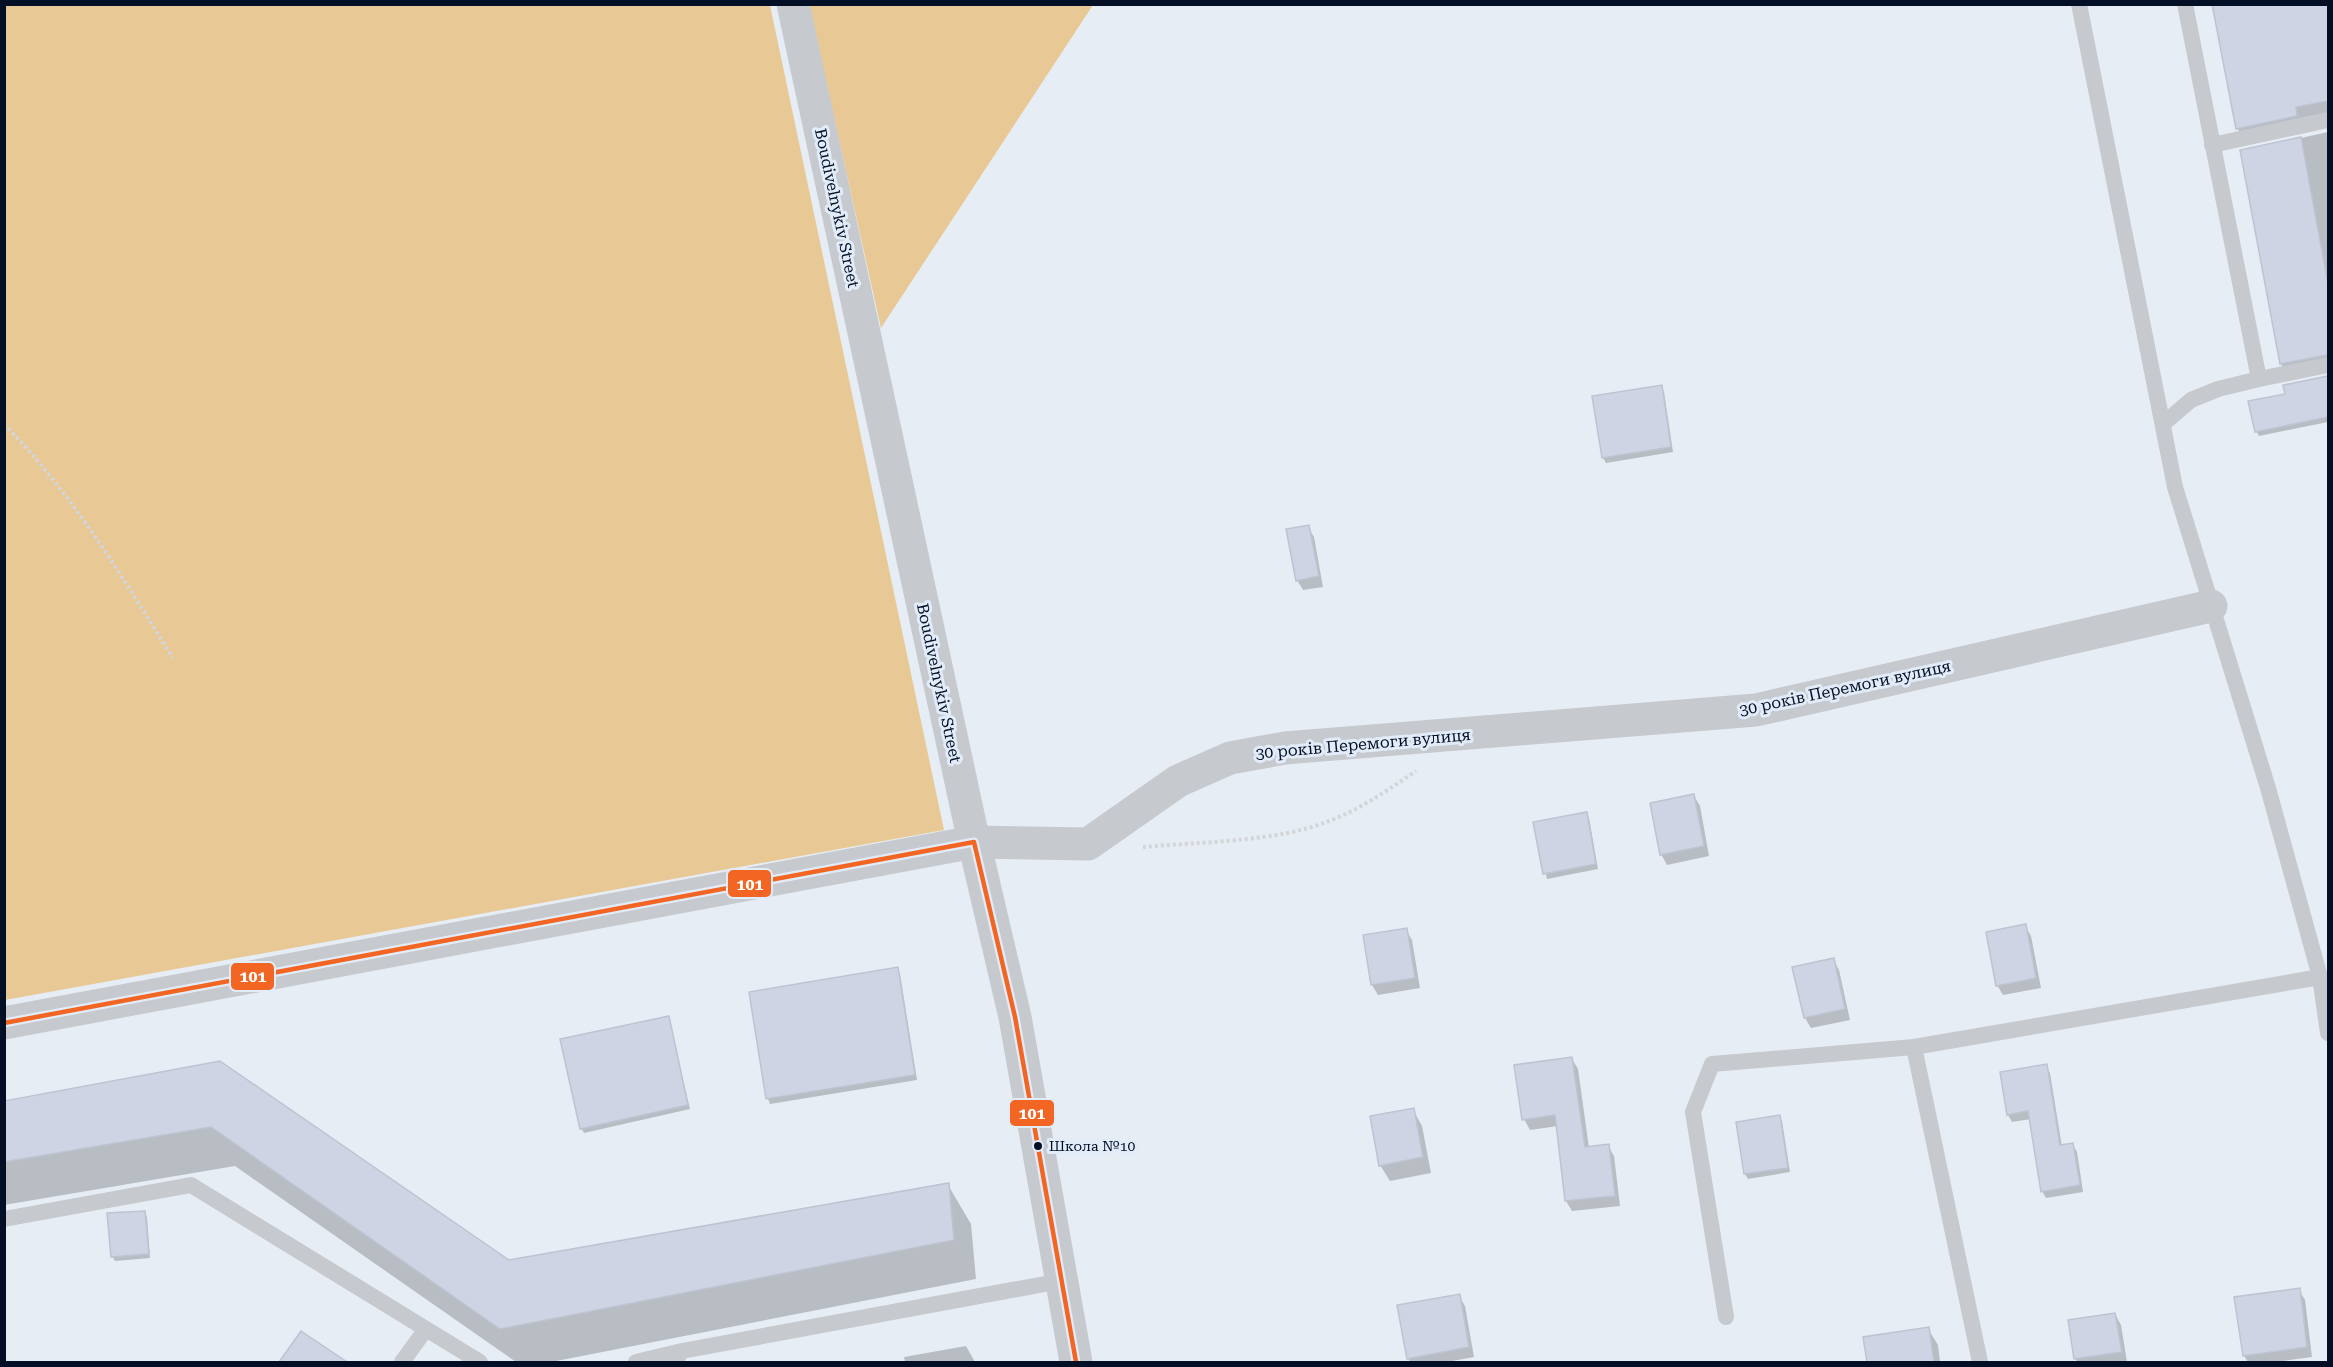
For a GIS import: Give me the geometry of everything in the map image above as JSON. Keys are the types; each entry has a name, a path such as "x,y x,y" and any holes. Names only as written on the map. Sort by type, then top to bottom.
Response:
{"street":[{"name":"Boudivelnykiv Street","path":"793,4 974,842 1015,1017 1076,1362"},
{"name":"30 років Перемоги вулиця","path":"1088,844 1178,781 1230,758 1285,748 1756,710 2211,606"},
{"path":"4,1023 974,842 1088,844"}],"lane":[{"path":"2079,4 2175,487 2268,788 2320,977 2328,1033"},
{"path":"2185,4 2259,379"},
{"path":"2212,145 2328,120"},
{"path":"2163,424 2191,400 2218,389 2328,365"},
{"path":"1726,1317 1694,1112 1712,1064 1914,1047 2320,977"},
{"path":"1914,1047 1980,1362"},
{"path":"4,1219 191,1185 480,1362"},
{"path":"636,1362 678,1357 1060,1281"},
{"path":"402,1362 426,1329"}],"path":[{"path":"4,424 23,443 97,538 173,658"},
{"path":"1088,844 1124,848 1274,835 1326,822 1360,808 1420,768"}],"shaded area":[{"path":"5,4 770,5 944,830 5,1000"},
{"path":"809,5 1093,5 881,328"}],"building":[{"path":"2212,4 2328,4 2328,101 2296,107 2297,116 2236,129"},
{"path":"2301,137 2328,284 2328,355 2280,364 2240,150"},
{"path":"2328,376 2328,417 2255,432 2248,401 2285,394 2283,385"},
{"path":"1662,385 1671,447 1602,458 1592,396"},
{"path":"1309,525 1319,576 1296,581 1286,529"},
{"path":"1694,794 1704,846 1660,855 1650,803"},
{"path":"1587,812 1596,864 1543,874 1533,822"},
{"path":"2026,924 2036,978 1996,986 1986,932"},
{"path":"1407,928 1415,978 1371,985 1363,935"},
{"path":"1834,958 1845,1009 1804,1018 1792,967"},
{"path":"898,967 915,1075 766,1099 749,992"},
{"path":"669,1016 688,1105 580,1129 560,1039"},
{"path":"1572,1057 1585,1147 1609,1144 1615,1196 1565,1201 1555,1115 1522,1120 1514,1065"},
{"path":"220,1061 509,1260 949,1183 954,1240 500,1329 211,1127 4,1162 4,1101"},
{"path":"2047,1064 2060,1145 2073,1143 2080,1185 2041,1192 2028,1111 2007,1115 2000,1072"},
{"path":"1414,1108 1423,1157 1379,1166 1370,1116"},
{"path":"1780,1115 1788,1168 1744,1174 1736,1122"},
{"path":"145,1211 149,1254 111,1257 107,1213"},
{"path":"2300,1288 2307,1347 2243,1356 2234,1297"},
{"path":"1460,1294 1469,1347 1407,1359 1397,1305"},
{"path":"2115,1313 2122,1352 2074,1359 2068,1320"},
{"path":"1929,1327 1934,1362 1867,1362 1863,1337"},
{"path":"301,1331 347,1362 279,1362"}],"transit line":[{"name":"101","path":"4,1023 974,842 1015,1017 1076,1362"}],"place":[{"name":"Школа №10","path":"1038,1146"}]}
